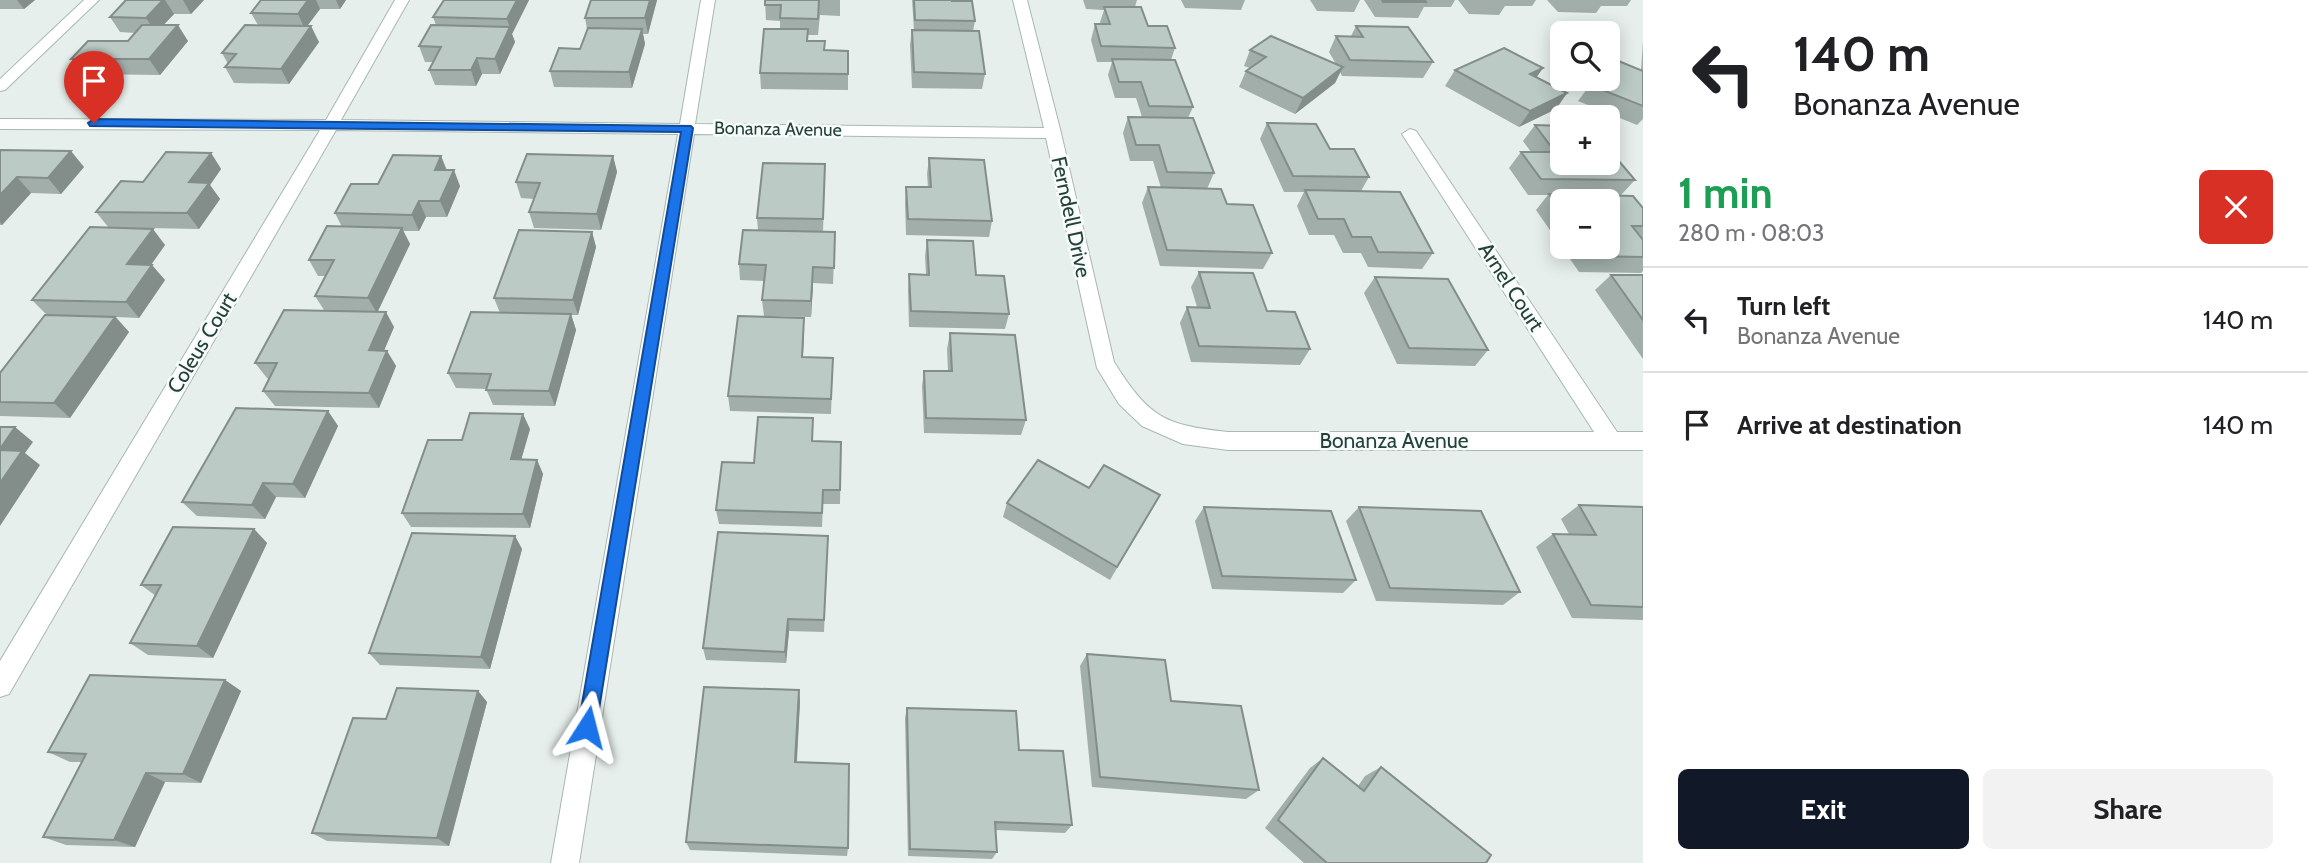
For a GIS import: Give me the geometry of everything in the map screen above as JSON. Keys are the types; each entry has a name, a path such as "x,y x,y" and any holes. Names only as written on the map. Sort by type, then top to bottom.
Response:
{"street":[{"path":"0,87 92,0"},
{"name":"Coleus Court","path":"0,685 402,0"},
{"path":"565,863 708,0"},
{"name":"Ferndell Drive","path":"1020,0 1053,133 1104,363 1126,398 1149,420"},
{"name":"Bonanza Avenue","path":"0,124 1053,133"},
{"name":"Arnel Court","path":"1410,134 1611,441"},
{"name":"Bonanza Avenue","path":"1149,420 1183,436 1228,440 1643,441"}],"building":[{"path":"126,0 163,0 146,18 110,17"},
{"path":"261,0 308,0 298,14 251,13"},
{"path":"444,0 517,0 507,19 433,17"},
{"path":"591,0 650,0 645,18 585,18"},
{"path":"765,0 819,0 818,19 780,18 781,5 765,5"},
{"path":"914,0 972,1 975,21 915,20"},
{"path":"1382,0 1425,0 1426,2 1383,2"},
{"path":"1104,7 1141,7 1148,26 1167,26 1175,48 1101,46 1095,24 1110,24"},
{"path":"142,25 178,25 149,59 71,59 88,41 128,41"},
{"path":"245,25 311,26 281,69 225,67 236,54 222,53"},
{"path":"431,25 510,27 495,59 477,58 471,70 429,70 441,47 419,46"},
{"path":"1356,26 1408,27 1433,62 1350,60 1336,36 1363,37"},
{"path":"588,28 642,29 629,72 550,71 559,48 580,49"},
{"path":"764,29 808,29 807,41 825,41 824,50 848,51 848,74 760,73"},
{"path":"912,30 979,31 985,74 914,72"},
{"path":"1271,36 1343,67 1303,98 1246,71 1266,57 1250,50"},
{"path":"1504,48 1543,68 1530,74 1550,84 1550,91 1567,93 1530,111 1455,70"},
{"path":"1112,59 1175,60 1193,107 1149,106 1141,82 1119,82"},
{"path":"1620,62 1643,71 1643,106 1605,91 1620,91"},
{"path":"1128,117 1193,118 1214,173 1167,172 1159,145 1136,145"},
{"path":"1267,123 1316,124 1330,149 1354,149 1369,177 1293,176"},
{"path":"1535,125 1550,126 1550,145"},
{"path":"0,150 71,151 48,178 17,177 0,195"},
{"path":"166,152 211,153 189,182 209,183 187,213 96,212 121,181 143,182"},
{"path":"1521,152 1550,152 1550,175 1620,175 1620,162 1635,180 1541,179"},
{"path":"527,154 613,156 597,214 529,212 540,183 516,182"},
{"path":"393,155 441,156 435,170 454,170 440,201 419,201 412,215 335,213 351,184 378,184"},
{"path":"929,158 984,160 992,221 908,219 906,187 931,187"},
{"path":"763,163 825,164 823,219 757,218"},
{"path":"1148,187 1221,189 1227,204 1253,205 1272,253 1167,250"},
{"path":"1305,190 1400,192 1433,253 1378,252 1371,237 1352,237 1344,219 1318,219"},
{"path":"1620,196 1633,196 1643,208 1643,226 1632,226 1643,240 1643,257 1620,257"},
{"path":"327,226 402,228 368,298 315,296 334,260 309,260"},
{"path":"90,227 153,229 127,264 152,265 126,302 32,300"},
{"path":"519,230 592,232 573,300 494,298"},
{"path":"743,230 835,232 834,268 813,267 811,301 762,300 766,265 739,264"},
{"path":"927,240 973,241 976,275 1004,276 1009,314 911,311 909,274 929,275"},
{"path":"1199,272 1253,273 1267,311 1295,312 1310,349 1199,346 1187,307 1210,308"},
{"path":"1611,275 1643,275 1643,320"},
{"path":"1375,277 1448,279 1488,350 1409,348"},
{"path":"284,310 386,312 369,350 387,351 369,393 263,391 277,363 255,363"},
{"path":"471,312 571,314 549,391 486,390 491,374 448,373"},
{"path":"45,315 115,317 54,403 0,402 0,373"},
{"path":"738,316 804,318 802,357 833,358 831,399 728,396"},
{"path":"950,333 1015,335 1026,420 926,418 924,371 952,371"},
{"path":"236,408 328,411 293,484 263,483 252,505 182,502"},
{"path":"470,413 523,414 511,459 537,460 523,514 402,513 428,440 462,440"},
{"path":"758,417 813,418 812,441 841,442 840,490 823,490 822,513 716,510 722,462 754,463"},
{"path":"0,427 15,427 0,449"},
{"path":"0,450 22,451 0,483"},
{"path":"1038,460 1089,488 1104,465 1160,495 1117,567 1007,503"},
{"path":"1579,505 1643,507 1643,607 1591,605 1553,534 1596,535"},
{"path":"1204,507 1331,511 1356,580 1222,576"},
{"path":"1359,507 1481,511 1520,592 1390,588"},
{"path":"173,527 254,529 197,646 130,643 161,585 141,585"},
{"path":"718,532 828,536 824,620 788,619 785,652 703,648"},
{"path":"412,533 515,536 481,657 369,653"},
{"path":"1087,654 1165,660 1171,701 1241,706 1259,790 1100,777"},
{"path":"90,675 225,680 183,774 146,773 114,840 43,837 86,754 48,752"},
{"path":"704,687 799,690 795,762 849,764 848,848 686,842"},
{"path":"397,688 478,691 437,838 312,833 353,718 386,719"},
{"path":"907,708 1016,711 1019,750 1063,751 1072,825 995,822 997,852 910,849"},
{"path":"1323,758 1364,791 1381,767 1491,855 1486,863 1327,863 1278,820"}],"route":[{"path":"94,123 687,128 587,727"}]}
